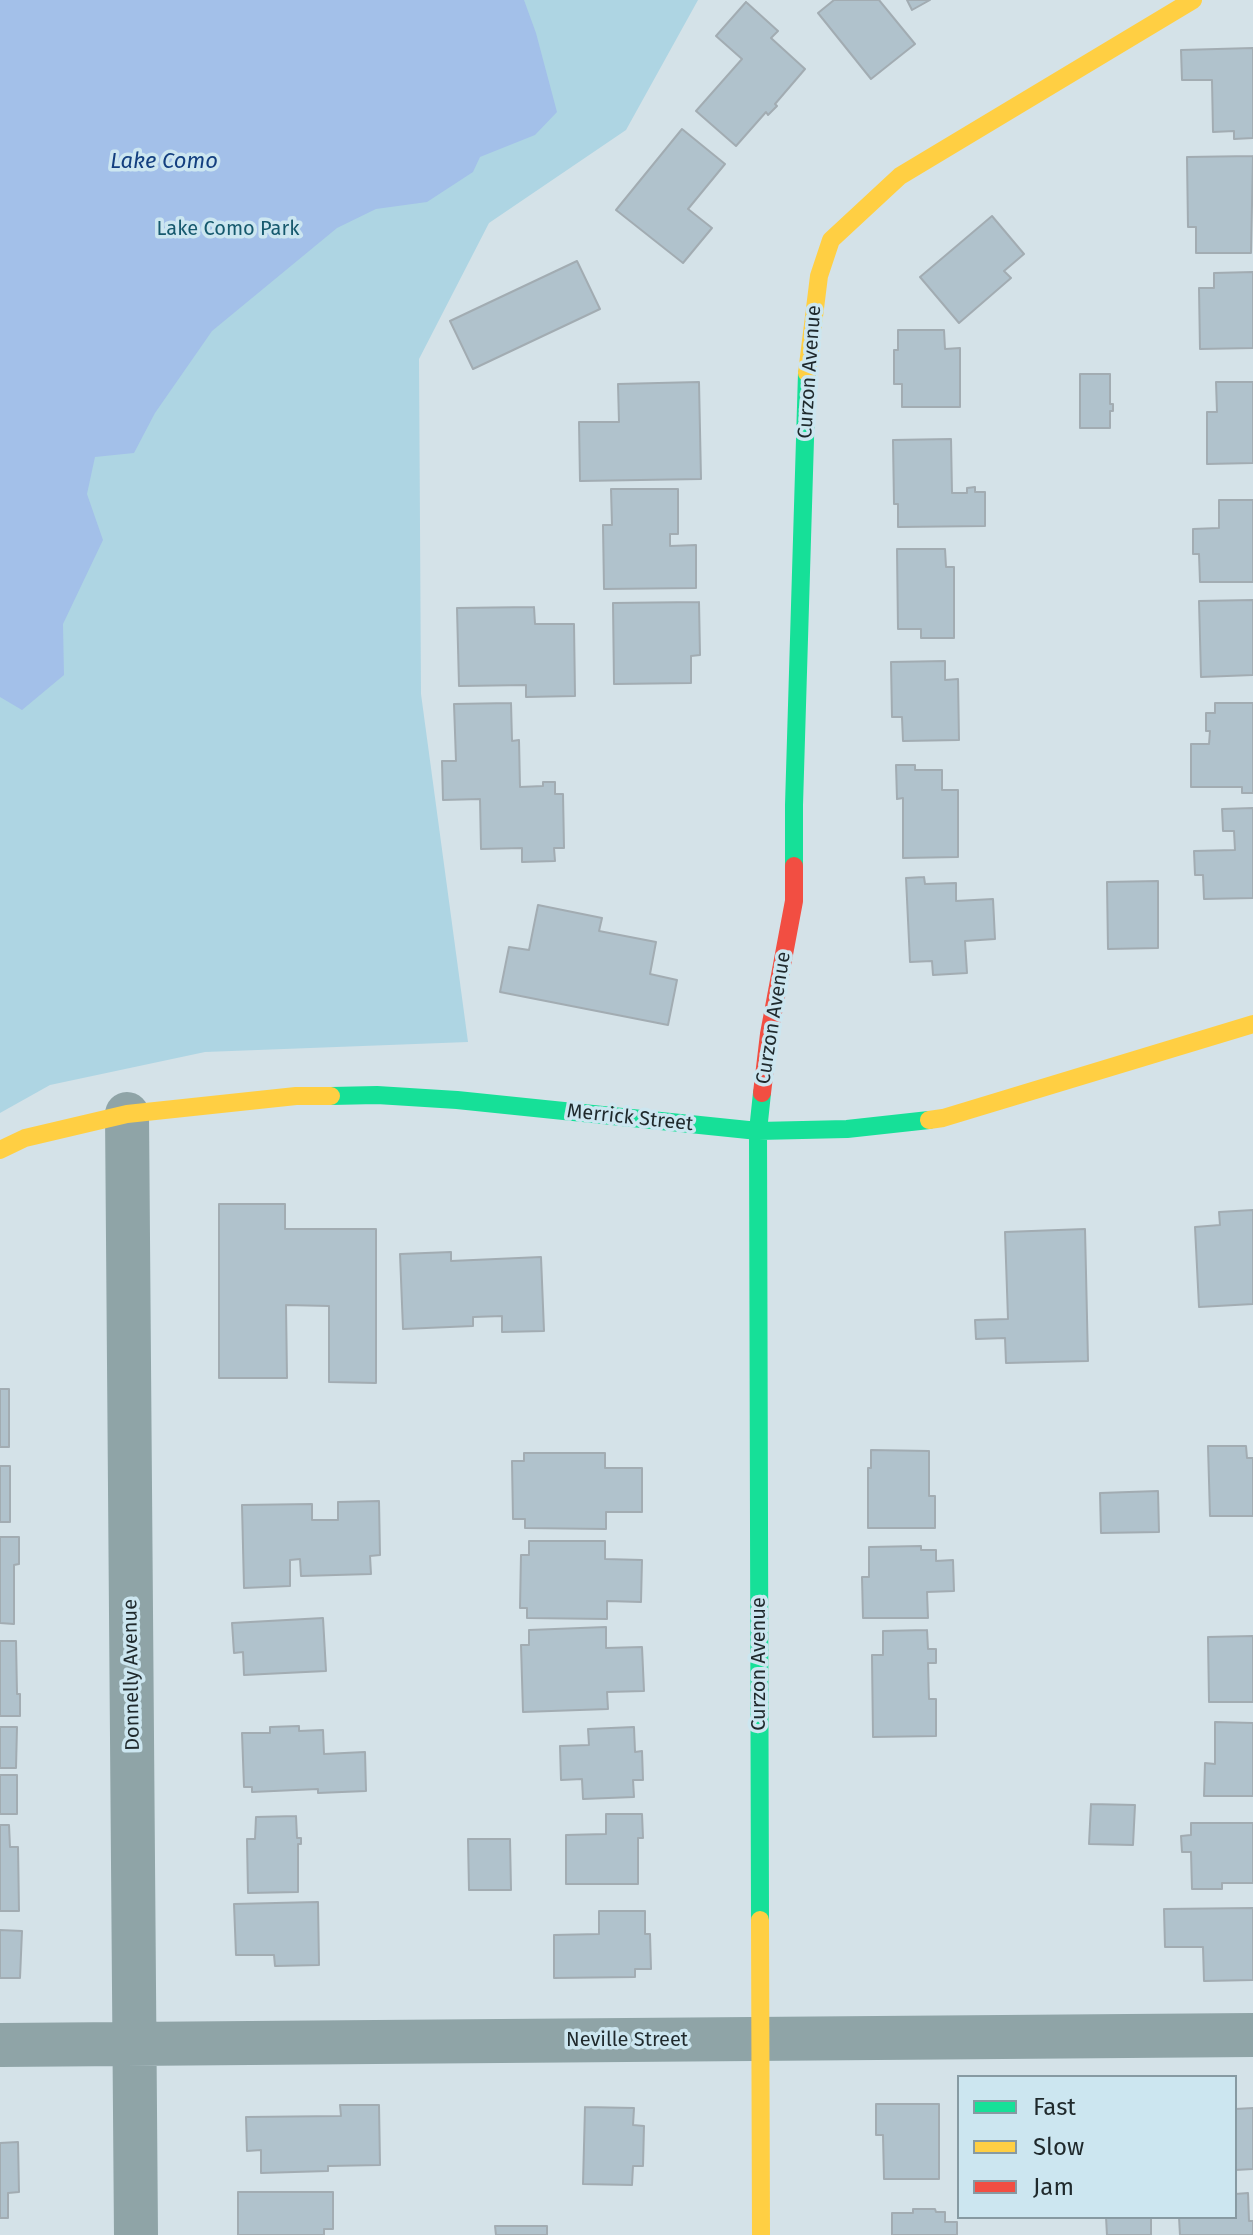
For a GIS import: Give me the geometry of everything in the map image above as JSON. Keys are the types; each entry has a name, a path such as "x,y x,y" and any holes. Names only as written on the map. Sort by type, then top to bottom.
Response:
{"street":[{"name":"Curzon Avenue","path":"761,2235 758,1131 769,1034 794,901 807,363 819,276 831,240 900,176 1193,0"},
{"name":"Merrick Street","path":"0,1150 25,1138 127,1114 296,1096 377,1095 457,1100 758,1131 847,1129 943,1118 1253,1024"},
{"name":"Donnelly Avenue","path":"127,1114 136,2235"},
{"name":"Neville Street","path":"0,2045 1253,2035"}],"green space":[{"name":"Lake Como Park","path":"0,0 698,0 626,130 489,223 419,359 421,694 468,1042 205,1052 50,1085 0,1113"}],"water":[{"name":"Lake Como","path":"0,0 524,0 557,112 535,135 480,157 473,172 427,202 376,209 337,228 212,331 155,413 134,453 95,457 87,494 103,540 63,624 64,675 22,710 0,697"}],"building":[{"path":"834,0 879,0 915,44 871,79 818,13"},
{"path":"907,0 930,0 912,10"},
{"path":"746,2 778,31 771,38 805,69 775,104 777,106 768,115 766,112 736,146 696,111 742,59 716,36"},
{"path":"1253,48 1253,138 1234,139 1234,131 1213,132 1212,80 1182,80 1181,50"},
{"path":"682,129 725,164 688,209 712,228 683,263 616,210"},
{"path":"1253,156 1251,253 1196,253 1196,227 1188,227 1187,157"},
{"path":"992,216 1024,254 1004,271 1011,278 959,323 920,277"},
{"path":"577,261 600,309 473,369 450,321"},
{"path":"1253,272 1253,348 1200,349 1199,288 1214,288 1214,273"},
{"path":"898,330 944,330 945,349 960,348 960,407 902,407 902,384 894,384 894,350 898,350"},
{"path":"1080,374 1110,374 1110,404 1113,404 1113,411 1110,411 1110,428 1080,428"},
{"path":"699,382 701,479 580,481 579,422 619,422 618,384"},
{"path":"1216,382 1253,382 1253,463 1207,464 1207,412 1217,412"},
{"path":"951,439 952,493 967,493 967,488 975,487 975,492 985,492 985,526 898,527 898,504 894,504 893,440"},
{"path":"611,489 678,489 678,534 670,534 670,546 696,545 696,588 604,589 603,525 612,525"},
{"path":"1219,500 1253,500 1253,582 1200,582 1199,554 1193,554 1193,529 1219,528"},
{"path":"897,549 945,549 946,567 954,567 954,638 921,638 921,629 898,629"},
{"path":"1253,600 1253,675 1201,677 1199,601"},
{"path":"699,602 700,655 691,656 691,683 614,684 613,603"},
{"path":"534,607 535,624 574,624 575,696 526,697 526,685 459,686 457,608"},
{"path":"945,661 945,680 958,679 959,740 903,741 902,717 892,717 891,662"},
{"path":"511,703 512,741 519,740 520,787 555,782 555,794 563,794 564,848 554,848 555,861 522,862 522,848 481,849 480,799 443,800 442,761 456,761 454,704"},
{"path":"1215,703 1253,703 1253,793 1242,793 1242,787 1191,787 1191,744 1209,744 1206,713 1215,713"},
{"path":"896,765 915,765 915,770 942,770 942,790 958,790 958,857 903,858 903,798 897,799"},
{"path":"1253,808 1253,898 1204,899 1203,875 1195,875 1194,851 1235,850 1234,831 1223,831 1222,809"},
{"path":"924,877 925,884 956,883 956,901 993,899 995,939 965,941 967,973 933,975 932,961 910,962 906,878"},
{"path":"1158,881 1158,948 1108,949 1107,882"},
{"path":"538,905 602,918 599,931 656,942 650,974 677,980 668,1025 500,992 509,947 529,950"},
{"path":"219,1204 285,1204 285,1229 376,1229 376,1383 329,1382 329,1306 286,1305 287,1378 219,1378"},
{"path":"1253,1210 1253,1304 1199,1307 1195,1227 1220,1225 1219,1212"},
{"path":"1085,1229 1088,1361 1006,1363 1005,1338 976,1339 975,1320 1008,1319 1005,1232"},
{"path":"451,1252 451,1261 541,1257 544,1331 502,1332 502,1316 473,1317 473,1326 403,1329 400,1254"},
{"path":"0,1389 9,1389 9,1447 0,1447"},
{"path":"1208,1446 1246,1446 1247,1458 1253,1458 1253,1516 1210,1516"},
{"path":"871,1450 929,1451 929,1496 935,1496 935,1528 868,1528"},
{"path":"524,1453 605,1453 605,1468 642,1468 642,1512 606,1512 606,1529 525,1528 525,1519 513,1519 512,1461 524,1461"},
{"path":"0,1466 10,1466 10,1522 0,1522"},
{"path":"1158,1491 1159,1532 1101,1533 1100,1493"},
{"path":"379,1501 380,1555 370,1556 371,1574 301,1576 300,1559 290,1560 290,1586 244,1588 242,1505 312,1504 312,1520 338,1520 338,1502"},
{"path":"0,1537 19,1537 19,1564 14,1565 14,1624 0,1623"},
{"path":"529,1541 605,1541 605,1559 642,1560 641,1602 607,1601 607,1619 527,1618 527,1608 520,1608 521,1555 529,1555"},
{"path":"921,1546 921,1550 936,1550 936,1561 953,1560 954,1591 927,1592 928,1618 863,1618 862,1577 869,1577 869,1547"},
{"path":"323,1618 326,1671 244,1675 243,1652 234,1653 232,1623"},
{"path":"606,1627 606,1648 642,1647 644,1691 607,1692 608,1709 523,1712 521,1645 529,1645 529,1630"},
{"path":"927,1630 928,1649 936,1649 936,1663 928,1663 929,1699 936,1699 936,1736 873,1737 872,1655 883,1655 883,1631"},
{"path":"1253,1636 1253,1702 1209,1702 1208,1637"},
{"path":"0,1641 16,1641 20,1716 0,1716"},
{"path":"1215,1722 1253,1723 1253,1796 1204,1796 1205,1763 1215,1764"},
{"path":"299,1726 299,1731 323,1730 324,1754 365,1752 366,1791 318,1793 318,1789 252,1792 252,1787 244,1787 242,1733 270,1733 270,1727"},
{"path":"0,1727 17,1727 16,1768 0,1768"},
{"path":"634,1727 635,1752 642,1751 643,1780 633,1780 634,1797 583,1799 582,1779 561,1780 560,1746 589,1745 588,1729"},
{"path":"0,1775 17,1775 17,1814 0,1814"},
{"path":"1091,1804 1135,1805 1133,1845 1089,1844"},
{"path":"606,1814 642,1814 643,1838 638,1838 638,1884 566,1884 566,1835 606,1834"},
{"path":"296,1816 297,1838 301,1838 301,1844 298,1844 298,1892 248,1893 247,1839 255,1839 256,1817"},
{"path":"1191,1823 1253,1823 1253,1883 1222,1883 1222,1889 1192,1889 1191,1852 1182,1852 1181,1836 1191,1835"},
{"path":"0,1825 9,1825 10,1847 18,1847 19,1911 0,1911"},
{"path":"468,1839 510,1839 511,1890 469,1890"},
{"path":"318,1902 319,1965 275,1966 274,1955 236,1955 234,1904"},
{"path":"1253,1908 1253,1980 1204,1981 1203,1947 1165,1947 1164,1909"},
{"path":"599,1911 645,1911 645,1934 650,1934 651,1969 635,1969 635,1977 554,1978 554,1935 599,1934"},
{"path":"0,1930 22,1931 20,1978 0,1978"},
{"path":"876,2104 939,2104 939,2179 884,2179 883,2135 876,2135"},
{"path":"340,2105 379,2105 380,2165 328,2166 328,2171 261,2173 261,2150 247,2151 246,2117 341,2116"},
{"path":"585,2107 634,2108 633,2125 644,2126 643,2166 633,2166 632,2185 583,2184"},
{"path":"1253,2108 1253,2169 1237,2170 1237,2109"},
{"path":"18,2142 19,2192 8,2193 8,2218 0,2218 0,2143"},
{"path":"238,2192 333,2192 333,2229 324,2229 324,2235 238,2235"},
{"path":"1248,2193 1253,2235 1180,2235 1179,2219 1237,2219 1237,2194"},
{"path":"913,2209 945,2212 945,2222 957,2222 957,2235 892,2235 892,2213 913,2213"},
{"path":"1106,2219 1151,2219 1151,2235 1107,2235"},
{"path":"495,2226 547,2226 547,2235 496,2235"}],"traffic: fast":[{"path":"794,866 807,373"},
{"path":"760,1920 758,1131 762,1093"},
{"path":"331,1096 377,1095 457,1100 758,1131 847,1129 929,1120"}],"traffic: slow":[{"path":"807,373 819,276 831,240 900,176 1193,0"},
{"path":"929,1120 1253,1024"},
{"path":"0,1150 25,1138 127,1114 296,1096 331,1096"},
{"path":"760,1920 761,2235"}],"traffic: jam":[{"path":"762,1093 769,1034 794,901 794,866"}]}
